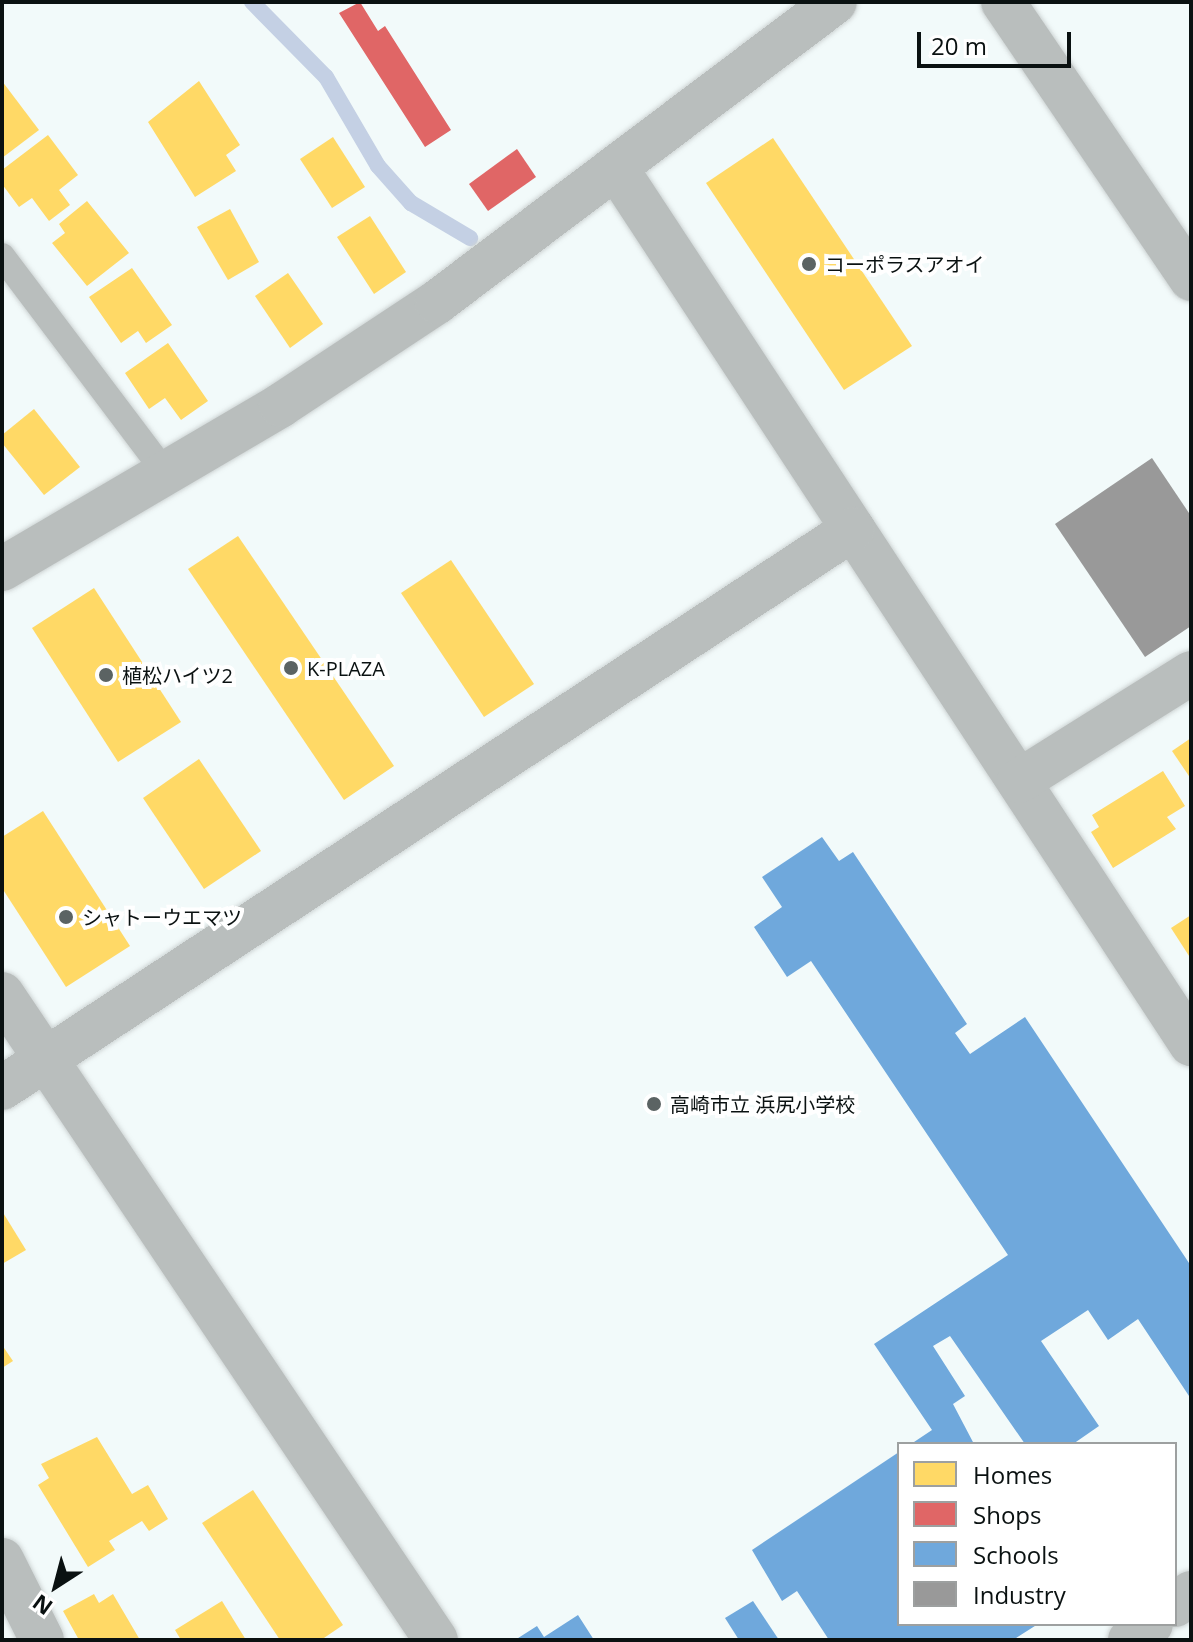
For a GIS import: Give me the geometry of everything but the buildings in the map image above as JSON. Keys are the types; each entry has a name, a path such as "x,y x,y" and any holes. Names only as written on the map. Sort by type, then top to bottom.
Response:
{"street":[{"path":"2,569 166,474 437,302 835,2"},
{"path":"1003,2 1191,279"},
{"path":"616,168 1191,1044"},
{"path":"2,1088 853,529"},
{"path":"1019,781 1191,673"},
{"path":"2,994 436,1640"},
{"path":"2,1560 42,1640"},
{"path":"1130,1640 1148,1626"}],"lane":[{"path":"2,256 166,474"}],"waterway":[{"path":"252,2 326,77 378,166 411,203 470,238"}],"place":[{"name":"コーポラスアオイ","path":"809,264"},
{"name":"K-PLAZA","path":"291,668"},
{"name":"植松ハイツ2","path":"106,675"},
{"name":"シャトーウエマツ","path":"66,917"},
{"name":"高崎市立 浜尻小学校","path":"654,1104"}]}
